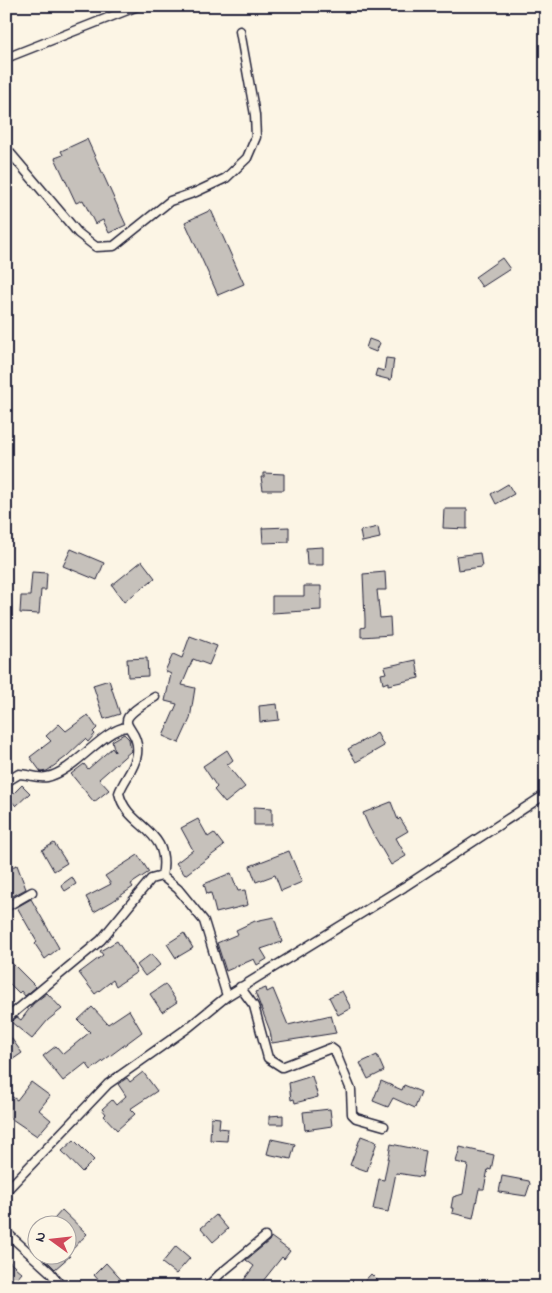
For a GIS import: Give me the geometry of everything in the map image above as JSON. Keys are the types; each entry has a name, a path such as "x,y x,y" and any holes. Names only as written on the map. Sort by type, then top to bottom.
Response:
{"street":[{"path":"6,58 138,6"},
{"path":"6,148 78,233 96,247 114,246 170,201 196,192 226,178 247,158 256,137 255,115 240,31"},
{"path":"155,697 132,710 127,718 127,727 136,741 138,752 134,766 119,793 122,807 148,829 162,850 165,864 162,876"},
{"path":"6,782 19,774 45,778 55,775 104,739 127,727"},
{"path":"6,1191 108,1084 189,1027 227,996 404,887 546,794"},
{"path":"162,876 178,889 204,921 227,996"},
{"path":"6,1019 79,961 101,940 151,879 162,876"},
{"path":"6,907 32,892"},
{"path":"240,987 254,1006 268,1058 282,1067 331,1048 336,1051 350,1090 352,1114 356,1118 384,1126"},
{"path":"6,1232 50,1272 62,1287"},
{"path":"207,1287 265,1237"}],"building":[{"path":"87,139 126,225 109,233 103,220 95,224 83,200 76,203 55,158 63,155 61,151"},
{"path":"211,210 244,284 218,295 185,222"},
{"path":"502,258 510,269 482,287 475,277"},
{"path":"369,339 380,343 376,352 366,348"},
{"path":"386,358 394,359 391,380 375,376 377,369 384,371"},
{"path":"264,473 284,474 284,490 263,490 261,477 264,477"},
{"path":"508,484 514,494 496,504 491,494"},
{"path":"444,509 467,509 467,529 443,528"},
{"path":"289,527 289,542 263,543 262,528"},
{"path":"378,527 380,538 362,542 360,531"},
{"path":"323,547 323,565 307,565 306,548"},
{"path":"71,549 104,563 97,580 63,566"},
{"path":"480,553 482,567 458,570 456,556"},
{"path":"142,561 155,578 124,602 112,585"},
{"path":"32,572 47,573 46,590 41,590 39,614 20,613 21,596 30,596"},
{"path":"385,572 386,590 377,590 380,618 390,617 391,635 361,637 361,628 365,627 363,574"},
{"path":"304,586 321,586 321,610 272,613 272,596 304,596"},
{"path":"190,636 217,646 209,665 193,659 182,685 195,688 190,719 179,743 163,736 177,704 165,701 171,674 165,671 173,654 182,658"},
{"path":"147,658 148,676 128,677 127,659"},
{"path":"416,660 419,678 388,685 388,682 383,684 381,674 386,673 384,667"},
{"path":"109,680 120,714 104,719 93,685"},
{"path":"277,704 279,720 260,722 259,706"},
{"path":"88,715 97,728 93,732 95,734 88,742 85,739 66,757 47,771 41,772 30,757 51,741 46,736 59,724 66,731"},
{"path":"377,733 384,746 356,762 348,749"},
{"path":"124,734 129,739 131,751 99,779 109,790 94,802 71,774 84,764 88,769 112,748 115,752 112,741"},
{"path":"227,750 233,760 227,765 245,787 225,803 214,790 217,787 203,766"},
{"path":"22,785 30,793 16,806 9,798"},
{"path":"391,802 398,820 400,818 408,831 396,838 406,856 391,865 363,813"},
{"path":"254,807 272,808 272,825 254,825"},
{"path":"198,819 208,837 214,833 224,846 185,875 176,863 193,850 181,828"},
{"path":"54,843 67,863 54,871 42,850"},
{"path":"289,851 302,882 281,891 275,875 256,882 250,866"},
{"path":"138,855 149,872 131,884 133,887 94,912 86,897 111,884 105,876"},
{"path":"17,865 26,889 11,897 6,885 6,869"},
{"path":"231,873 238,891 245,890 248,905 216,913 211,893 207,894 204,884"},
{"path":"72,877 76,884 65,891 61,885"},
{"path":"31,899 59,948 45,959 35,944 37,942 17,907"},
{"path":"274,917 282,942 261,949 267,959 257,965 254,959 226,971 217,943 238,934 236,930 255,921"},
{"path":"184,933 193,948 176,958 167,944"},
{"path":"117,941 137,972 116,986 113,980 95,994 79,973 103,955 100,951"},
{"path":"151,954 160,965 145,976 137,965"},
{"path":"6,957 36,987 25,996 21,991 19,993 6,980"},
{"path":"165,984 177,1002 162,1012 150,994"},
{"path":"266,988 267,992 273,989 288,1025 331,1015 336,1033 272,1043 270,1031 255,992"},
{"path":"342,991 351,1008 338,1015 329,997"},
{"path":"47,993 62,1009 48,1020 32,1039 11,1022 17,1017 21,1020 33,1004"},
{"path":"92,1007 108,1024 129,1010 142,1032 91,1070 86,1063 63,1081 43,1056 56,1046 63,1054 90,1032 78,1020"},
{"path":"6,1031 22,1053 9,1062 6,1058"},
{"path":"377,1055 384,1071 368,1079 360,1063"},
{"path":"143,1072 157,1091 130,1109 135,1114 117,1130 104,1116 106,1114 102,1109 112,1100 116,1105 126,1096 118,1084 127,1078 130,1082"},
{"path":"312,1076 318,1097 295,1103 294,1099 291,1100 289,1083"},
{"path":"381,1081 402,1090 404,1085 421,1092 415,1108 393,1098 388,1107 373,1101"},
{"path":"31,1082 50,1096 39,1110 51,1120 37,1136 6,1115 6,1093 17,1100"},
{"path":"330,1109 332,1126 305,1130 303,1112"},
{"path":"283,1115 283,1124 269,1124 269,1116"},
{"path":"211,1117 220,1118 219,1128 228,1129 227,1141 210,1140"},
{"path":"361,1136 377,1142 367,1171 350,1165"},
{"path":"271,1139 295,1144 291,1159 267,1154"},
{"path":"74,1140 94,1160 82,1172 62,1151"},
{"path":"391,1144 426,1151 422,1177 396,1173 388,1212 373,1209 379,1179 384,1180"},
{"path":"460,1147 494,1155 491,1170 488,1169 484,1189 479,1189 473,1218 452,1213 453,1208 451,1208 453,1197 463,1194 468,1165 456,1162"},
{"path":"502,1176 529,1181 530,1184 526,1196 499,1192"},
{"path":"62,1210 68,1216 57,1216"},
{"path":"216,1215 228,1229 213,1242 201,1228"},
{"path":"78,1225 87,1234 78,1243"},
{"path":"271,1237 290,1251 284,1259 282,1257 263,1281 271,1287 239,1287 254,1266 246,1260 269,1241"},
{"path":"176,1246 190,1258 176,1274 162,1263"},
{"path":"6,1259 22,1273 10,1287 6,1287"},
{"path":"106,1263 128,1287 97,1287 101,1283 94,1275"},
{"path":"371,1274 384,1287 359,1287"}]}
